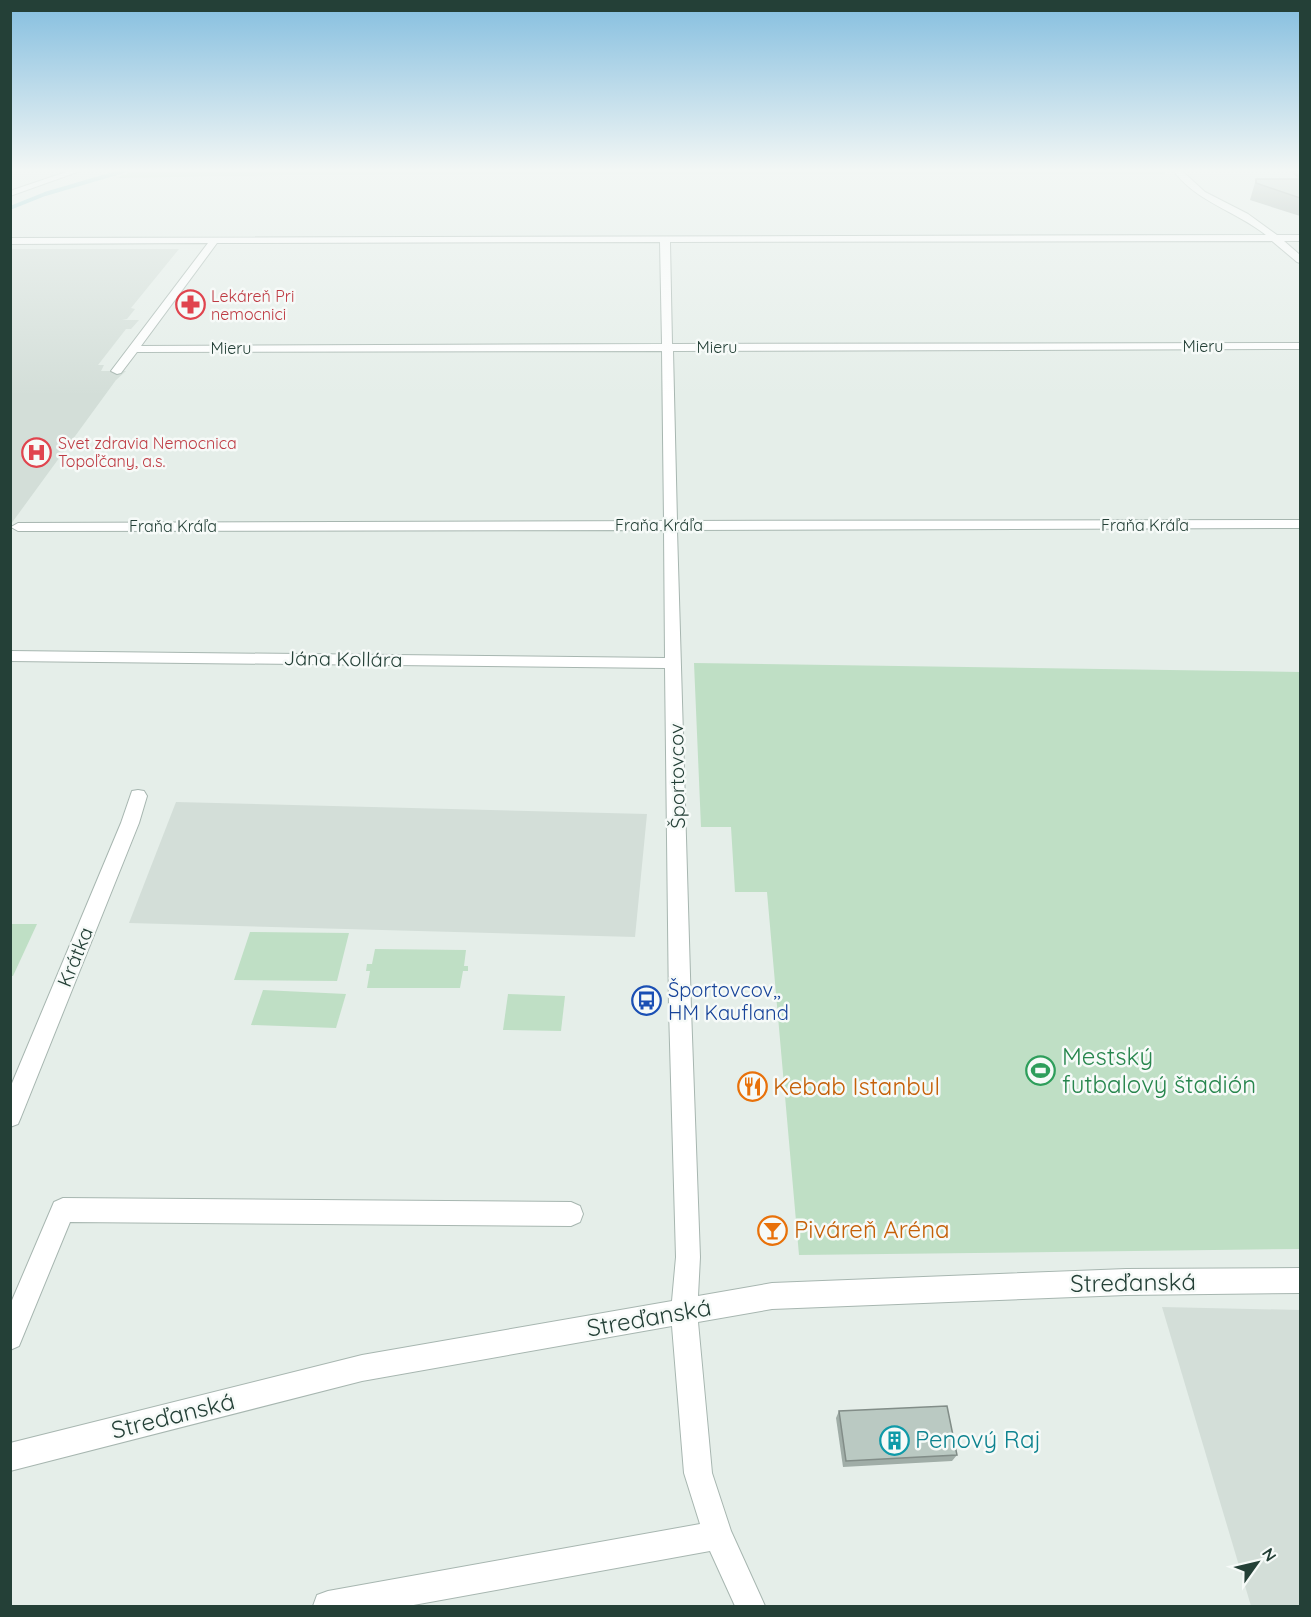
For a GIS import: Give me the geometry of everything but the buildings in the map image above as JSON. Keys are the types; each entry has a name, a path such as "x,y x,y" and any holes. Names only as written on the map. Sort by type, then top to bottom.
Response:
{"street":[{"path":"117,371 211,245"},
{"name":"Športovcov","path":"665,245 680,1010 688,1257 684,1312 698,1473 718,1535 750,1606"},
{"path":"1283,245 1300,260"},
{"name":"Mieru","path":"133,348 1300,346"},
{"name":"Fraňa Kráľa","path":"18,527 1300,524"},
{"name":"Jána Kollára","path":"10,656 675,663"},
{"name":"Krátka","path":"10,1117 130,823 138,796"},
{"path":"10,1337 63,1210 571,1214"},
{"name":"Streďanská","path":"10,1457 362,1368 772,1296 1126,1282 1300,1281"},
{"path":"328,1606 718,1535"}],"shaded area":[{"name":"Svet zdravia Nemocnica Topoľčany, a.s.","path":"11,249 179,249 131,308 135,309 127,319 122,320 139,320 131,329 126,329 98,365 104,365 101,371 126,371 116,380 11,524"},
{"path":"176,802 647,814 635,937 129,923"},
{"path":"1162,1307 1300,1310 1300,1606 1251,1606"}],"green space":[{"name":"Mestský futbalový štadión","path":"694,663 1300,672 1300,1249 799,1255 767,892 735,892 731,827 701,827"},
{"path":"11,924 37,924 13,976 10,976"},
{"path":"250,932 349,933 337,981 234,980"},
{"path":"375,949 466,950 464,966 468,966 468,971 463,971 460,988 367,988 370,971 366,971 367,964 372,964"},
{"path":"263,990 346,994 336,1028 251,1025"},
{"path":"508,994 565,996 561,1031 503,1030"}],"place":[{"name":"Lekáreň Pri nemocnici","path":"190,305"},
{"name":"Svet zdravia Nemocnica Topoľčany, a.s.","path":"37,452"},
{"name":"Športovcov,, HM Kaufland","path":"647,1001"},
{"name":"Mestský futbalový štadión","path":"1041,1071"},
{"name":"Kebab Istanbul","path":"752,1087"},
{"name":"Piváreň Aréna","path":"773,1230"},
{"name":"Penový Raj","path":"894,1440"}]}
